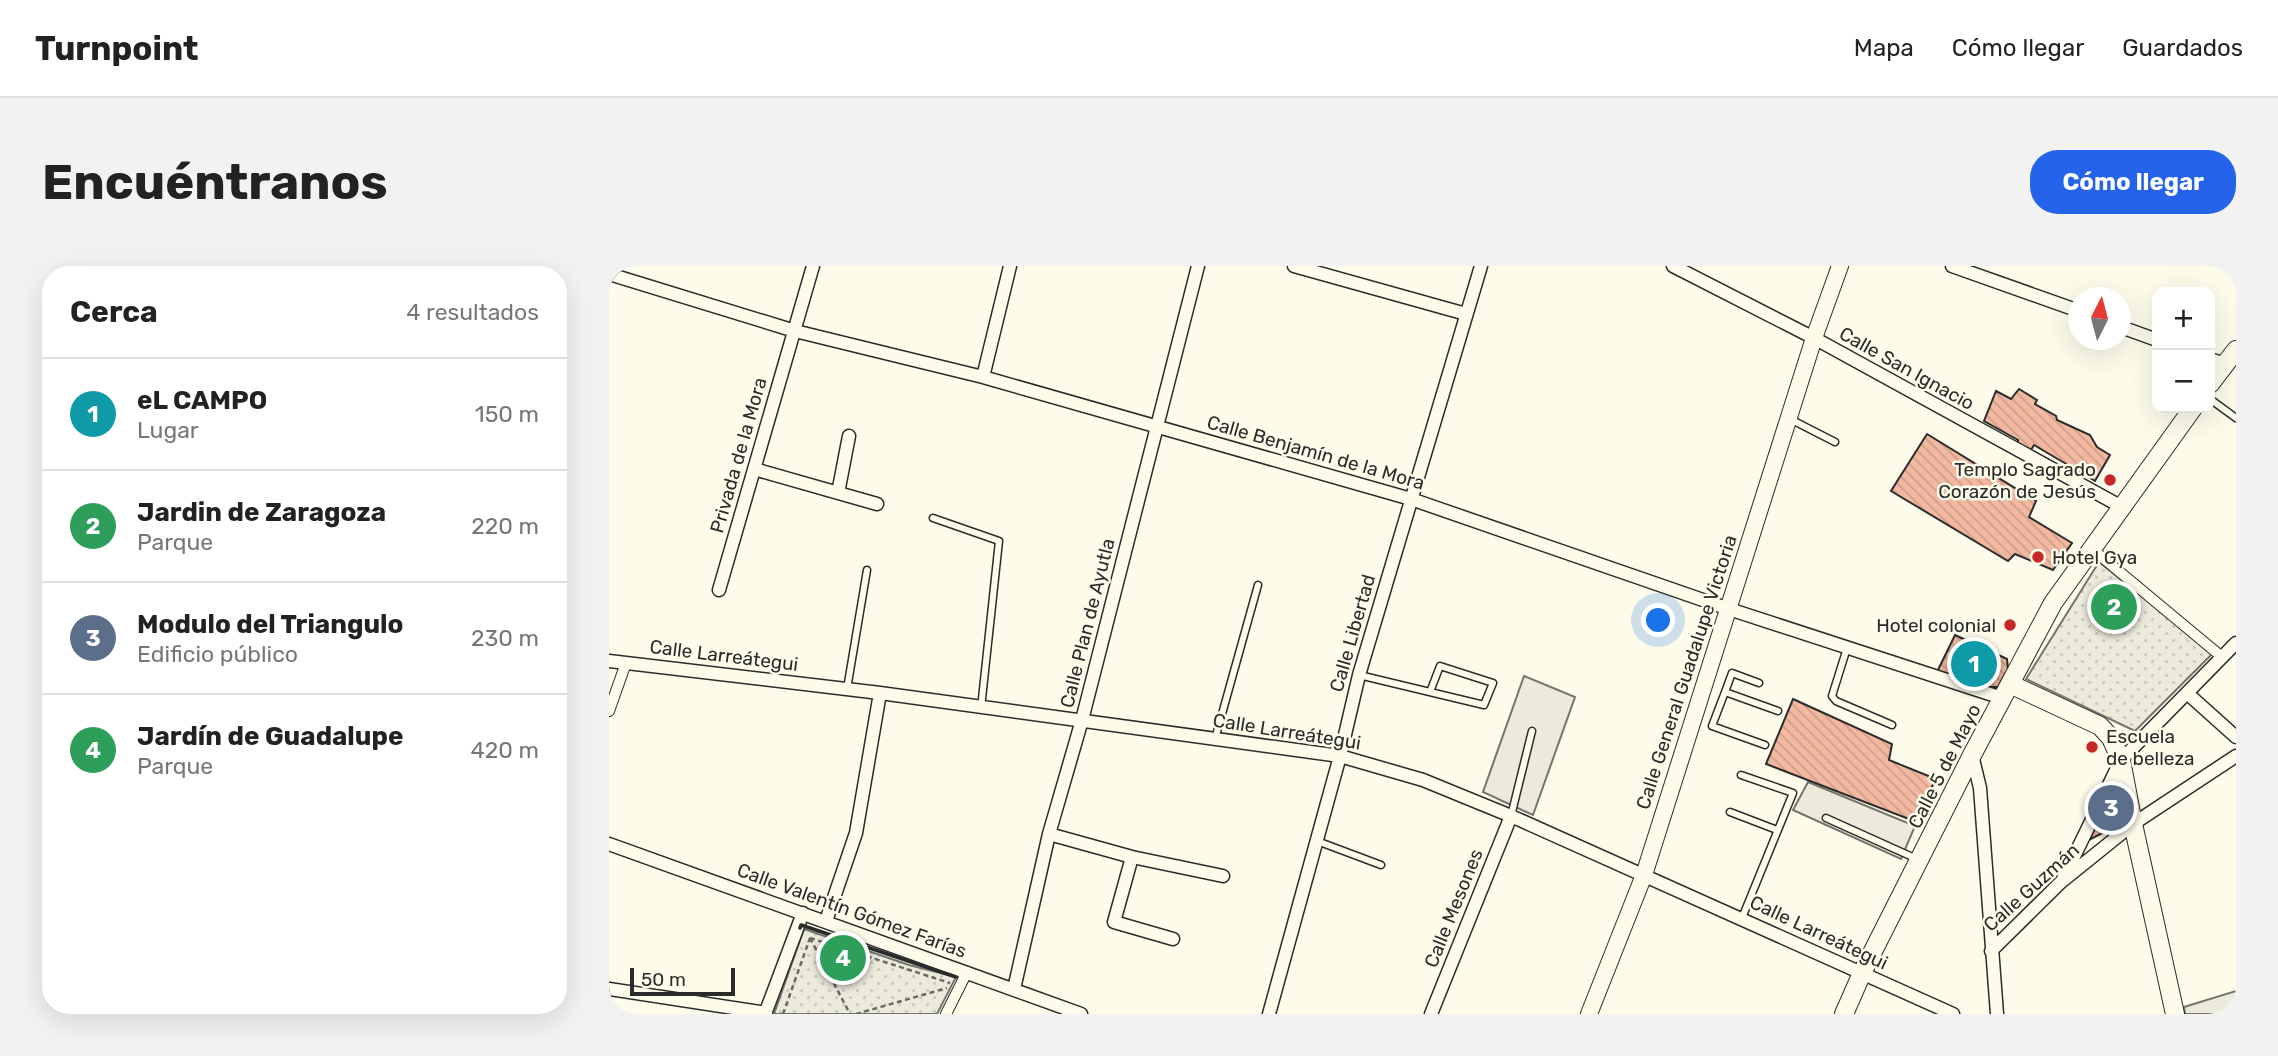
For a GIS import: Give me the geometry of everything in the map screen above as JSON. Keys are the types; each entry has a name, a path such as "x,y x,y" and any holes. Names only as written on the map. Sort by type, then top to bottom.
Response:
{"main road":[{"path":"2215,374 2223,357"},
{"name":"Calle 5 de Mayo","path":"1843,1014 1972,755 2053,603 2189,413"},
{"path":"2006,691 2100,726 2111,738 2121,760 2175,1014"}],"street":[{"name":"Privada de la Mora","path":"719,590 813,266"},
{"path":"983,377 1010,266"},
{"name":"Calle Plan de Ayutla","path":"1014,989 1049,834 1082,720 1198,266"},
{"path":"1294,266 1466,314"},
{"name":"Calle Libertad","path":"1269,1014 1340,755 1359,675 1481,266"},
{"name":"Calle San Ignacio","path":"1673,266 1814,338 2122,507"},
{"name":"Calle General Guadalupe Victoria","path":"1588,1014 1644,875 1814,338 1840,266"},
{"path":"1952,266 2068,308"},
{"name":"Calle Benjamín de la Mora","path":"609,274 795,331 983,377 1411,499 1847,648 2006,691"},
{"path":"2131,331 2152,338"},
{"path":"838,493 849,436"},
{"path":"754,469 877,504"},
{"path":"2091,548 2222,657"},
{"path":"2061,882 2121,760 2236,643"},
{"name":"Calle Larreátegui","path":"609,662 880,693 1340,755 1423,780 1511,816 1953,1014"},
{"path":"609,711 626,663"},
{"path":"826,921 856,833 880,693"},
{"path":"2187,694 2236,737"},
{"path":"1972,755 1980,788 1997,1014"},
{"name":"Calle Guzmán","path":"1991,951 2061,882 2133,824 2236,756"},
{"name":"Calle Mesones","path":"1431,1014 1511,816"},
{"path":"1049,834 1132,857 1223,876"},
{"name":"Calle Valentín Gómez Farías","path":"609,844 1081,1014"},
{"path":"1132,857 1114,922 1173,939"},
{"path":"609,989 766,1014 803,913"},
{"path":"946,1014 967,972"}],"lane":[{"path":"2215,403 2236,418"},
{"path":"1789,418 1835,442"},
{"path":"933,518 999,541 981,708"},
{"path":"847,689 867,570"},
{"path":"1215,739 1258,585"},
{"path":"1847,648 1832,696 1836,701 1892,725"},
{"path":"1359,675 1430,692 1485,705 1493,683 1440,666 1430,692"},
{"path":"1759,683 1732,673 1712,726 1765,745"},
{"path":"1725,692 1778,711"},
{"path":"1700,699 1720,706"},
{"path":"1511,816 1532,731"},
{"path":"1741,775 1793,793 1742,918"},
{"path":"1730,812 1777,830"},
{"path":"1826,818 1919,860"},
{"path":"1317,841 1381,865"}],"path":[{"path":"783,1014 810,939"},
{"path":"810,939 850,1014"},
{"path":"810,939 956,985 856,1014"}],"shaded area":[{"path":"2099,562 2213,653 2135,731 2026,679"},
{"path":"1524,676 1575,697 1533,815 1483,792"},
{"path":"1808,782 1915,826 1901,859 1793,810"},
{"path":"804,929 909,965 956,977 937,1014 774,1014"},
{"path":"2236,991 2236,1014 2185,1014 2184,1007"}],"building":[{"path":"2019,389 2037,400 2035,404 2056,416 2057,420 2090,435 2097,447 2110,455 2095,481 2034,445 2031,450 2018,444 2018,440 1984,421 1996,391 2011,399"},
{"path":"1927,434 2036,501 2029,517 2072,543 2053,570 2015,554 2008,561 1891,491"},
{"path":"1955,635 2007,659 2008,669 1998,687 1979,687 1937,672"},
{"path":"1793,699 1892,744 1889,760 1936,779 1914,821 1766,764"},
{"path":"2114,792 2120,824 2089,840"}],"wall":[{"path":"800,928 801,925 956,977"}],"place":[{"name":"Templo Sagrado Corazón de Jesús","path":"2110,480"},
{"name":"Hotel Gya","path":"2038,557"},
{"name":"Jardin de Zaragoza","path":"2114,607"},
{"name":"Hotel colonial","path":"2010,625"},
{"name":"eL CAMPO","path":"1974,664"},
{"name":"Escuela de belleza","path":"2092,747"},
{"name":"Modulo del Triangulo","path":"2111,808"},
{"name":"Jardín de Guadalupe","path":"843,958"}]}
